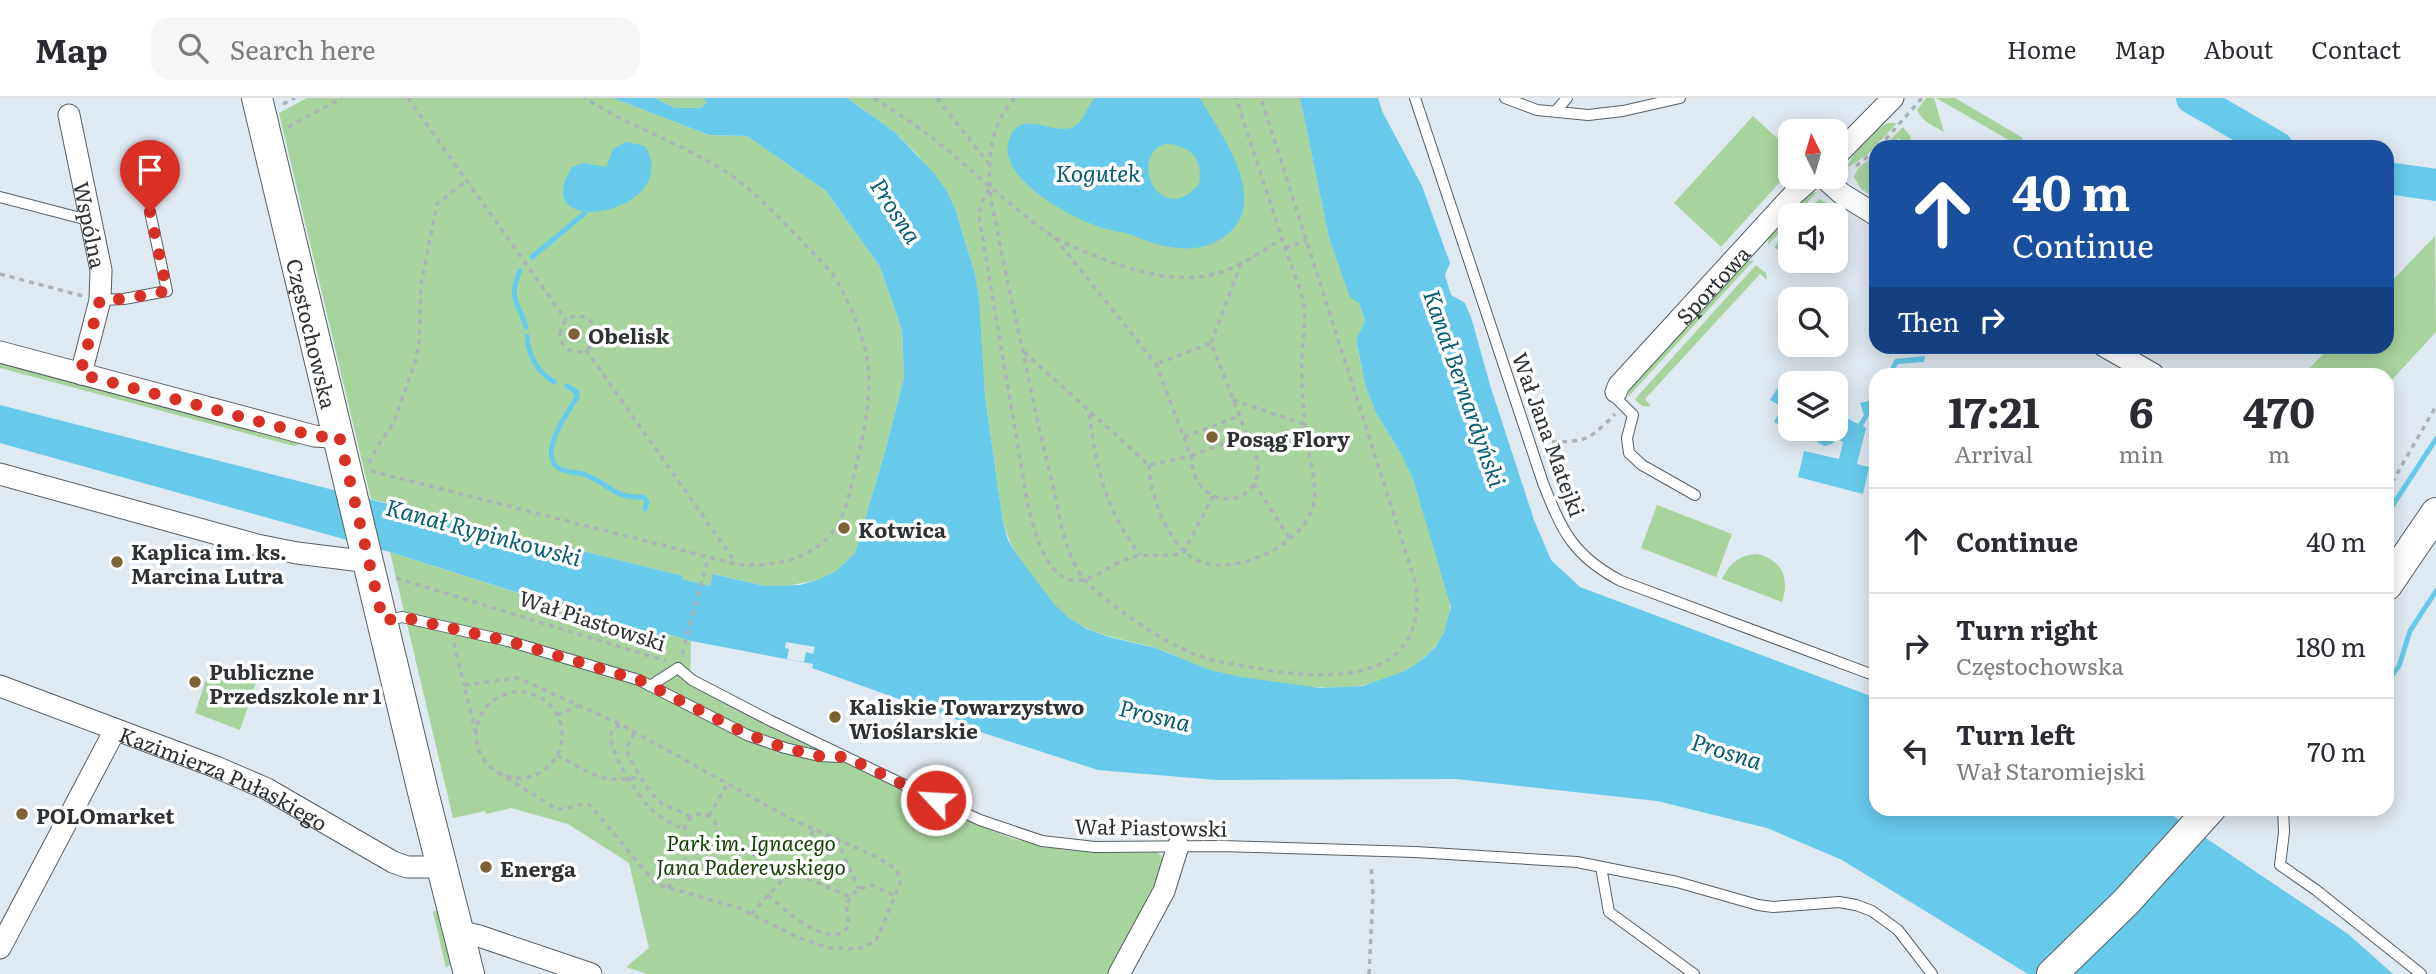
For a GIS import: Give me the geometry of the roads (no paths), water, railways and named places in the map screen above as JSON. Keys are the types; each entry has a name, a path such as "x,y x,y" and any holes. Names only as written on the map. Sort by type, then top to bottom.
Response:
{"street":[{"path":"1848,142 1885,100"},
{"name":"Częstochowska","path":"266,103 339,435 375,564 383,621 469,974"},
{"name":"Wspólna","path":"69,116 101,270 100,300 80,374"},
{"name":"Sportowa","path":"1619,399 1619,385 1800,189"},
{"path":"1836,189 1869,211"},
{"path":"0,352 314,436 339,435"},
{"path":"2118,354 2142,368"},
{"path":"0,474 282,551 375,564"},
{"path":"2394,575 2436,513"},
{"name":"Kazimierza Pułaskiego","path":"0,685 267,789 393,862 407,867 442,867"},
{"path":"0,948 115,730"},
{"path":"2052,974 2126,902 2204,816"},
{"path":"1119,974 1164,891 1178,846"},
{"path":"458,931 490,939 592,974"}],"lane":[{"name":"Wał Jana Matejki","path":"1415,98 1543,482 1561,525 1577,549 1591,564 1621,581 1869,673"},
{"path":"1505,98 1537,110 1588,115 1623,111 1680,98"},
{"path":"1555,112 1567,98"},
{"path":"0,197 92,221"},
{"path":"100,300 124,299 167,291 150,212"},
{"path":"1619,399 1633,415 1627,438 1629,453 1642,465 1695,495"},
{"path":"383,621 402,617 508,641 639,680 747,734 785,748 819,756 846,757"},
{"name":"Wał Piastowski","path":"650,686 678,668 692,680 846,757 980,820 1042,841 1095,847 1370,850 1551,859 1677,882 1758,905 1773,907 1839,902 1872,911 1898,930 1932,974"},
{"path":"2283,816 2280,865 2337,906 2421,974"},
{"path":"1601,867 1609,912 1694,974"}],"water":[{"path":"613,98 655,98 675,108 701,108 707,102 703,98 847,98 895,132 933,172 955,208 975,274 985,396 1008,540 1054,604 1069,618 1087,629 1156,648 1210,670 1320,688 1363,686 1405,671 1423,659 1436,646 1444,632 1451,607 1413,479 1376,413 1366,388 1356,340 1365,321 1359,303 1350,297 1329,238 1300,98 1378,98 1382,111 1422,186 1450,263 1445,275 1451,295 1465,303 1472,320 1534,520 1551,560 1580,587 1869,695 1869,816 2173,816 2348,934 2393,974 2028,974 1842,860 1767,828 1657,801 1456,779 1216,780 1098,770 968,728 969,724 812,668 813,664 691,641 668,634 666,640 390,552 0,443 0,405 561,548 683,576 682,579 710,586 713,574 765,586 800,585 817,580 836,571 855,553 904,378 902,330 880,267 826,191 747,136 709,135"},
{"name":"Kogutek","path":"1095,98 1200,98 1239,169 1244,194 1243,210 1234,228 1212,244 1192,248 1171,247 1086,222 1037,193 1013,167 1008,152 1010,137 1022,124 1065,129 1073,127 1080,122","holes":["1164,144 1173,145 1193,155 1197,160 1200,175 1199,184 1185,196 1173,199 1162,195 1149,175 1153,152"]},
{"path":"626,142 645,146 652,166 647,183 635,197 618,206 599,211 582,211 569,205 563,190 572,167 584,163 606,167 613,149"},
{"path":"1925,356 1924,362 1898,364 1896,368 1890,368 1895,359"},
{"path":"1778,387 1778,405 1770,400"},
{"path":"1869,401 1869,415 1863,426 1866,428 1857,464 1869,467 1863,494 1798,477 1804,451 1839,459 1841,441 1848,441 1848,419 1858,424 1864,415 1860,403"},
{"path":"1817,441 1834,441 1824,446"}],"waterway":[{"path":"2192,98 2265,140"},
{"path":"2394,179 2436,185"},
{"path":"532,257 585,213"},
{"path":"520,271 514,295 526,327"},
{"path":"527,336 534,362 554,382"},
{"path":"567,386 577,392 577,397 553,442 552,460 560,469 584,474 626,496 643,497 647,501 645,509"},
{"path":"2394,503 2436,439"},
{"path":"2394,673 2399,666 2410,631 2436,591"}],"place":[{"name":"Obelisk","path":"574,334"},
{"name":"Posąg Flory","path":"1212,437"},
{"name":"Kotwica","path":"844,528"},
{"name":"Kaplica im. ks. Marcina Lutra","path":"117,562"},
{"name":"Publiczne Przedszkole nr 1","path":"195,682"},
{"name":"Kaliskie Towarzystwo Wioślarskie","path":"835,717"},
{"name":"POLOmarket","path":"22,814"},
{"name":"Energa","path":"486,867"}],"water label":[{"name":"Prosna","path":"897,210"},
{"name":"Kanał Bernardyński","path":"1466,388"},
{"name":"Kanał Rypinkowski","path":"484,531"},
{"name":"Prosna","path":"1155,714"},
{"name":"Prosna","path":"1727,750"}],"park label":[{"name":"Park im. Ignacego Jana Paderewskiego","path":"751,853"}]}
